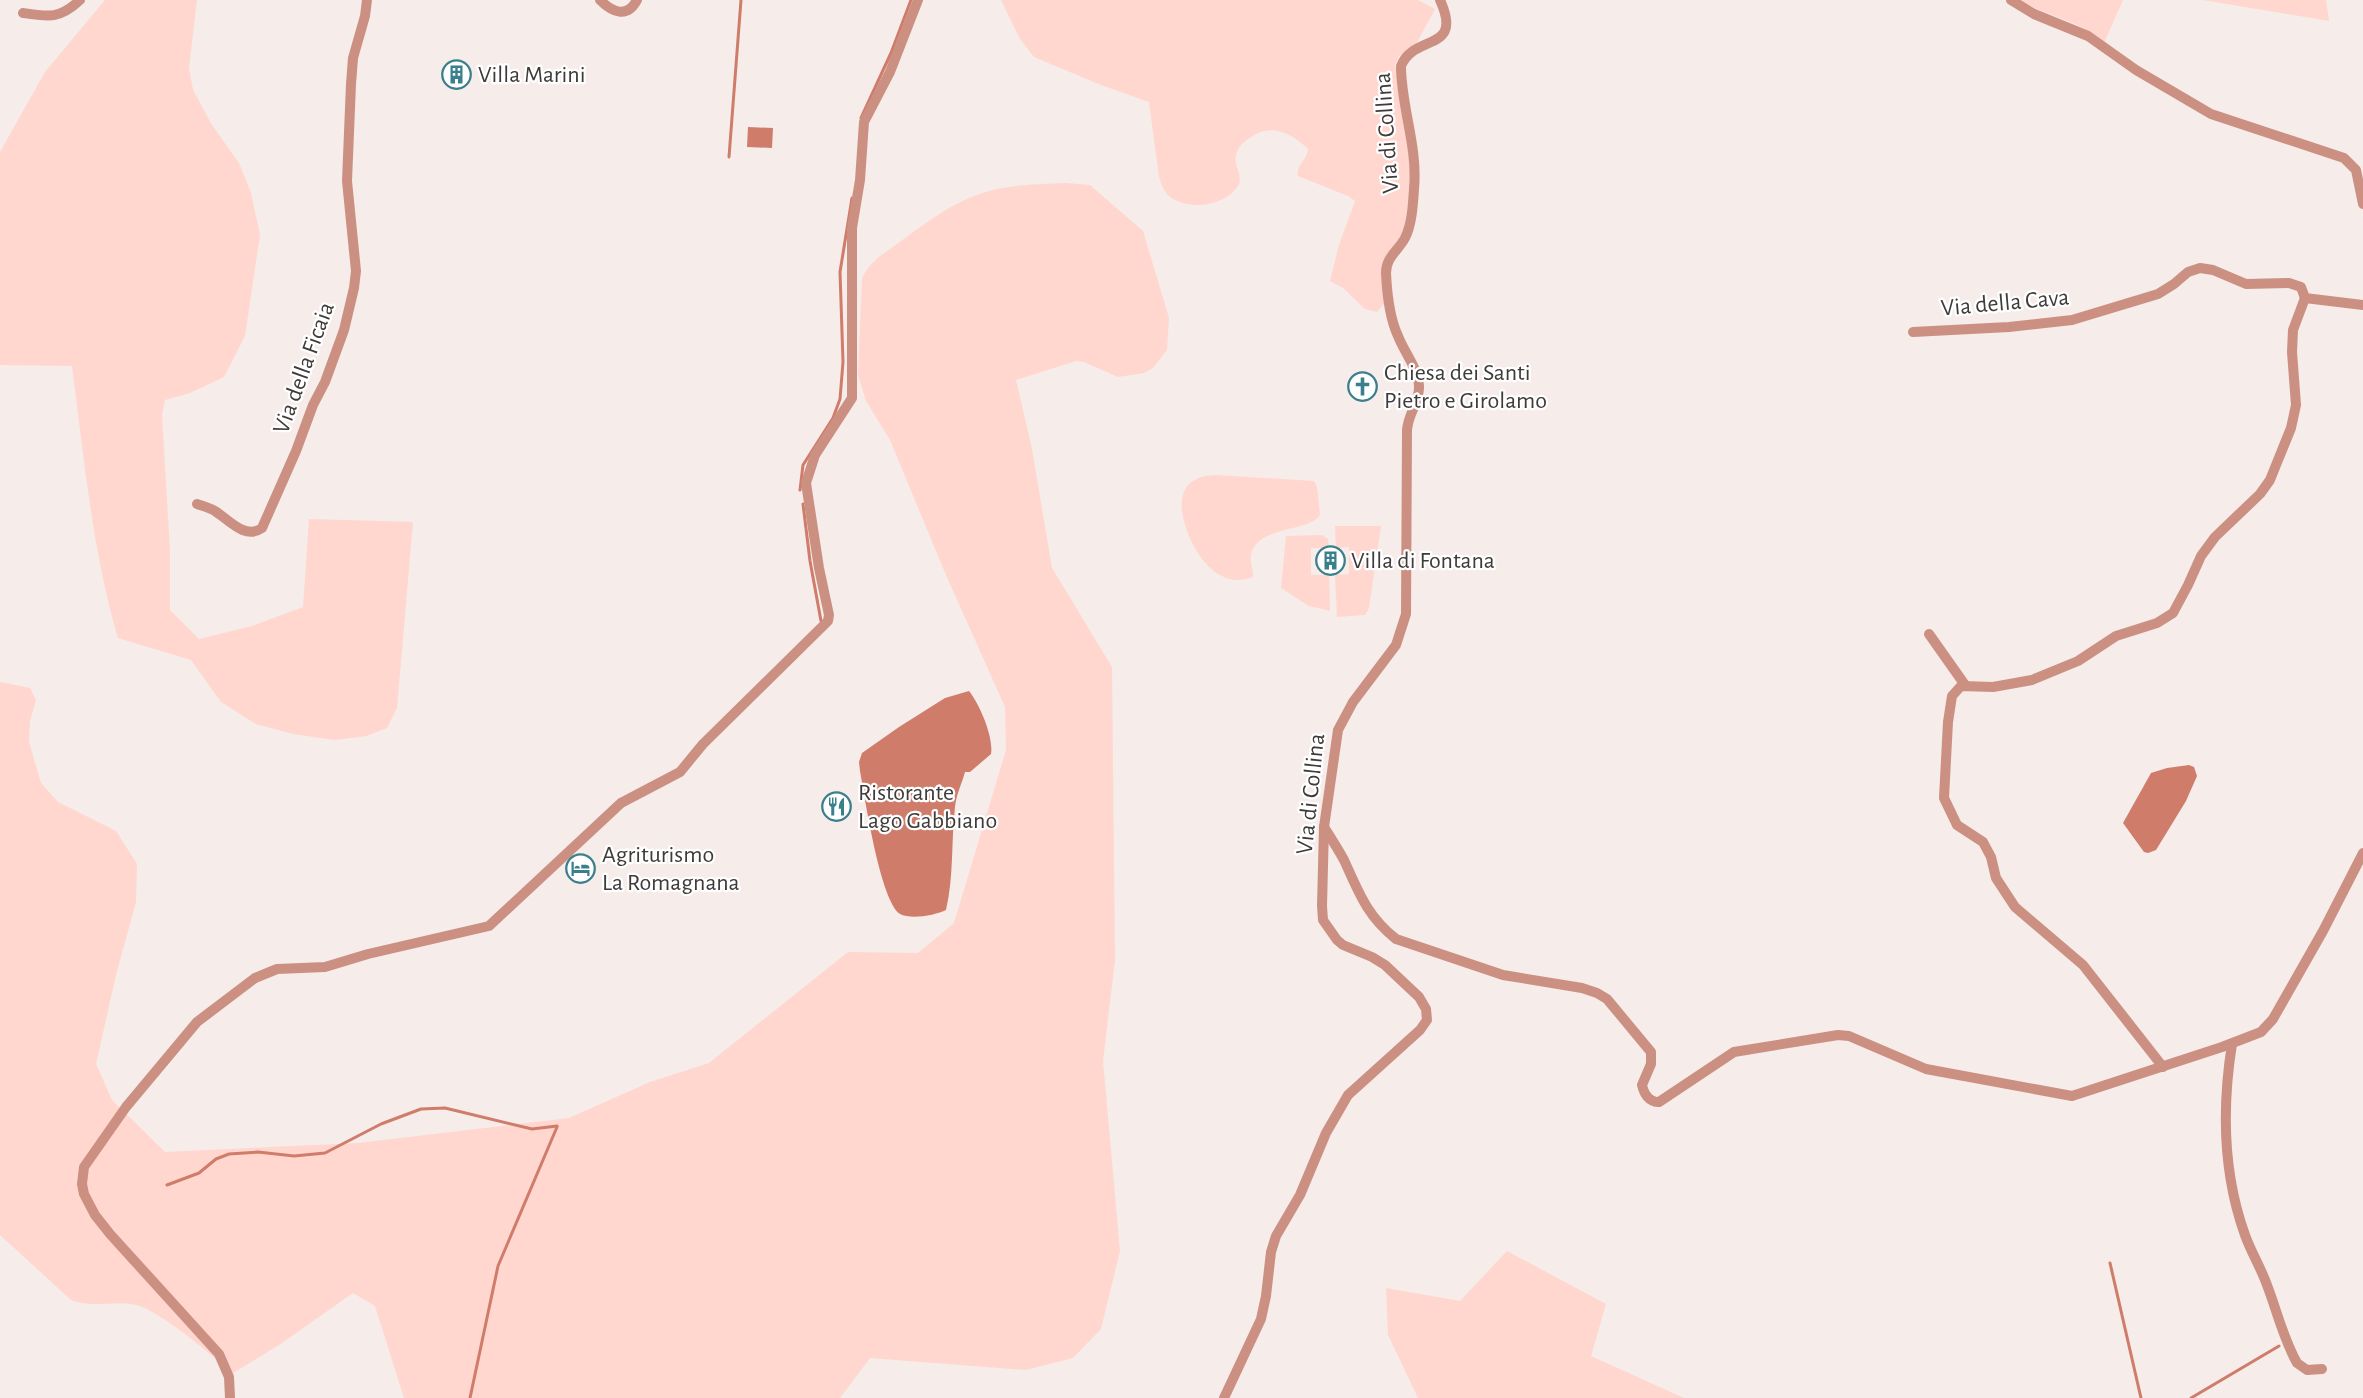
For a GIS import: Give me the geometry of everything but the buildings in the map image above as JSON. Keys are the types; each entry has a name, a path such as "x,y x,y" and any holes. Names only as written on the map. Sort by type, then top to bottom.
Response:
{"street":[{"path":"23,13 59,15 70,10 80,0"},
{"name":"Via della Ficaia","path":"197,504 213,510 242,530 252,532 262,528 325,381 344,330 356,271 347,180 352,71 367,0"},
{"path":"600,0 618,13 630,9 637,0"},
{"path":"230,1398 229,1377 219,1354 95,1215 81,1184 84,1167 126,1107 197,1022 247,983 277,969 325,967 368,954 489,926 621,803 680,772 708,739 828,621 829,615 807,492 808,472 815,455 852,398 852,228 860,180 864,122 890,72 918,0"},
{"name":"Via di Collina","path":"1224,1398 1261,1319 1271,1252 1276,1236 1300,1195 1326,1133 1348,1095 1420,1030 1426,1020 1426,1009 1411,988 1379,961 1343,945 1326,926 1322,906 1324,827 1340,724 1353,702 1396,645 1406,614 1407,430 1409,418 1419,395 1419,388 1417,374 1392,321 1386,272 1388,260 1404,239 1408,229 1415,182 1414,153 1401,66 1407,56 1440,36 1447,28 1448,19 1440,0"},
{"path":"2011,0 2034,14 2088,36 2136,70 2211,114 2344,158 2356,170 2363,204"},
{"name":"Via della Cava","path":"1913,332 2061,323 2158,294 2188,272 2200,268 2213,270 2246,284 2294,283 2301,287 2305,298 2363,305"},
{"path":"2163,1067 2084,965 2015,907 1996,878 1992,857 1983,842 1957,825 1944,798 1946,741 1951,700 1957,688 1965,685 1993,687 2032,680 2078,661 2116,636 2157,623 2173,613 2201,556 2215,537 2260,494 2276,465 2291,428 2296,405 2292,352 2293,330 2305,298"},
{"path":"1929,634 1965,685"},
{"path":"1324,827 1365,906 1378,923 1396,939 1503,975 1582,988 1607,999 1651,1052 1651,1064 1642,1085 1647,1097 1654,1102 1663,1101 1734,1052 1838,1035 1849,1036 1926,1069 2072,1096 2232,1044 2261,1032 2273,1020 2363,853"},
{"path":"2232,1044 2226,1105 2226,1146 2242,1226 2297,1363 2307,1370 2322,1369"}],"shaded area":[{"path":"105,0 197,0 189,68 193,90 212,125 239,163 251,193 260,235 245,336 224,377 190,393 165,400 162,414 170,552 170,610 199,639 252,626 303,607 309,519 413,522 397,708 387,728 366,736 335,740 293,734 256,724 221,702 191,660 118,638 95,537 72,366 0,365 0,152 45,72"},
{"path":"1001,0 1418,0 1435,9 1415,46 1399,56 1395,65 1408,135 1411,188 1403,232 1388,254 1384,304 1377,312 1365,309 1343,288 1330,281 1339,245 1355,201 1298,176 1298,169 1308,149 1295,138 1273,130 1258,133 1244,143 1235,159 1240,182 1224,199 1204,205 1175,200 1167,194 1159,177 1149,102 1034,57 1020,39"},
{"path":"2020,0 2123,0 2104,43 2085,29"},
{"path":"2203,0 2326,0 2329,21"},
{"path":"748,127 773,128 772,148 747,147"},
{"path":"1066,183 1090,185 1143,231 1169,318 1167,350 1153,368 1144,373 1118,377 1084,362 1076,361 1016,380 1032,449 1052,568 1112,667 1115,960 1103,1061 1120,1251 1101,1329 1073,1358 1026,1370 870,1358 840,1398 404,1398 375,1306 353,1293 282,1343 233,1373 184,1333 143,1308 124,1303 86,1304 71,1300 0,1235 0,682 30,688 36,700 30,721 29,742 41,783 58,802 116,831 137,864 136,902 116,975 96,1064 112,1100 165,1152 358,1143 569,1118 650,1082 709,1063 848,952 918,953 954,923 1006,750 1005,707 946,575 890,440 866,401 858,375 862,279 878,257 958,203 1006,187"},
{"path":"1216,475 1314,481 1317,487 1320,515 1306,524 1274,533 1256,545 1251,554 1253,577 1242,580 1222,576 1206,564 1194,546 1185,525 1182,504 1183,495 1193,481"},
{"path":"1335,526 1381,526 1369,608 1365,615 1337,617 1335,575 1349,574 1349,547 1336,548"},
{"path":"1322,535 1328,539 1329,548 1311,548 1311,575 1329,575 1330,611 1309,606 1281,588 1286,536"},
{"path":"969,691 985,721 991,754 970,772 965,772 958,794 946,910 923,916 905,916 900,914 893,905 880,870 859,762 862,753 899,727 945,698"},
{"path":"2189,765 2194,767 2197,776 2186,801 2156,850 2144,852 2123,823 2151,773"},
{"path":"1507,1251 1606,1304 1591,1356 1684,1398 1418,1398 1388,1335 1386,1288 1460,1301"}],"waterway":[{"path":"729,157 741,0"},
{"path":"861,118 891,53 911,0"},
{"path":"800,490 803,465 833,418 840,399 843,362 840,272 852,198"},
{"path":"803,504 821,621"},
{"path":"167,1185 199,1173 216,1159 229,1154 258,1152 294,1156 325,1153 381,1124 421,1109 445,1108 532,1129 557,1126"},
{"path":"470,1398 498,1266 557,1127"},
{"path":"2110,1263 2141,1398"},
{"path":"2191,1398 2279,1346"}],"place":[{"name":"Villa Marini","path":"457,75"},
{"name":"Chiesa dei Santi Pietro e Girolamo","path":"1363,387"},
{"name":"Villa di Fontana","path":"1330,561"},
{"name":"Ristorante Lago Gabbiano","path":"837,807"},
{"name":"Agriturismo La Romagnana","path":"581,869"}]}
